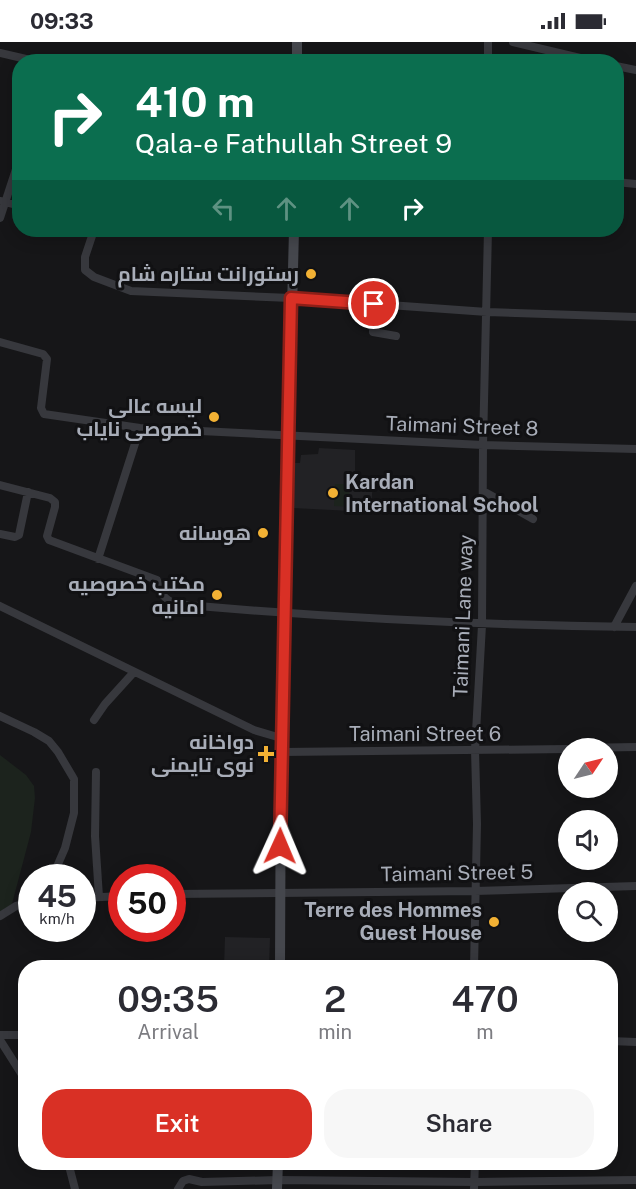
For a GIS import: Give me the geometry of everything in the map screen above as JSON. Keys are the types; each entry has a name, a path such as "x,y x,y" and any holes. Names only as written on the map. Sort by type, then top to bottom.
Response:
{"main road":[{"path":"280,960 281,738 294,237"}],"street":[{"path":"513,42 563,54"},
{"path":"0,218 2,201 12,177"},
{"path":"92,237 85,257 85,270 111,285 132,291 291,298 487,312 636,317"},
{"name":"Taimani Lane way","path":"474,960 477,824 475,750 482,625 488,237"},
{"path":"374,304 373,333 396,336"},
{"name":"Taimani Street 8","path":"0,342 43,354 47,359 41,408 44,414 140,428 483,445 636,449"},
{"path":"98,559 140,428"},
{"path":"0,486 55,501 47,536 49,540 157,580 165,599 176,604 284,614 482,625 636,627"},
{"path":"483,491 533,519"},
{"path":"0,534 15,537 19,535 28,492"},
{"path":"614,627 636,586"},
{"path":"0,606 254,730 281,738"},
{"path":"94,720 134,672"},
{"path":"0,716 48,741 58,752 74,778 74,813 65,848 58,864"},
{"path":"618,747 636,747"},
{"name":"Taimani Street 6","path":"282,752 558,749"},
{"path":"96,772 95,836 99,897"},
{"name":"Taimani Street 5","path":"186,894 475,891 636,886"},
{"path":"96,897 108,897"},
{"path":"0,916 18,906"},
{"path":"0,1035 18,1035"},
{"path":"0,1040 18,1068"},
{"path":"618,1041 636,1041"},
{"path":"70,1170 75,1189"},
{"path":"475,1170 475,1186"},
{"path":"178,1189 183,1181 189,1179 202,1182 278,1184 475,1186 636,1180"}],"shaded area":[{"name":"Kardan International School","path":"319,448 355,450 355,478 373,479 371,512 293,508 295,463 300,463 301,455 318,454"},
{"path":"335,484 350,484 349,498 353,501 353,507 334,506"},
{"path":"0,755 26,775 34,786 35,798 31,832 23,864 18,864 18,881 12,904 0,912"},
{"path":"225,937 270,938 269,960 224,960"}],"place":[{"name":"رستورانت ستاره شام","path":"311,274"},
{"name":"لیسه عالی خصوصی نایاب","path":"214,417"},
{"name":"Kardan International School","path":"333,493"},
{"name":"هوسانه","path":"263,533"},
{"name":"مکتب خصوصیه امانیه","path":"217,595"},
{"name":"دواخانه نوی تایمنی","path":"266,754"},
{"name":"Terre des Hommes Guest House","path":"494,922"}],"route":[{"path":"280,846 291,298 374,304"}]}
